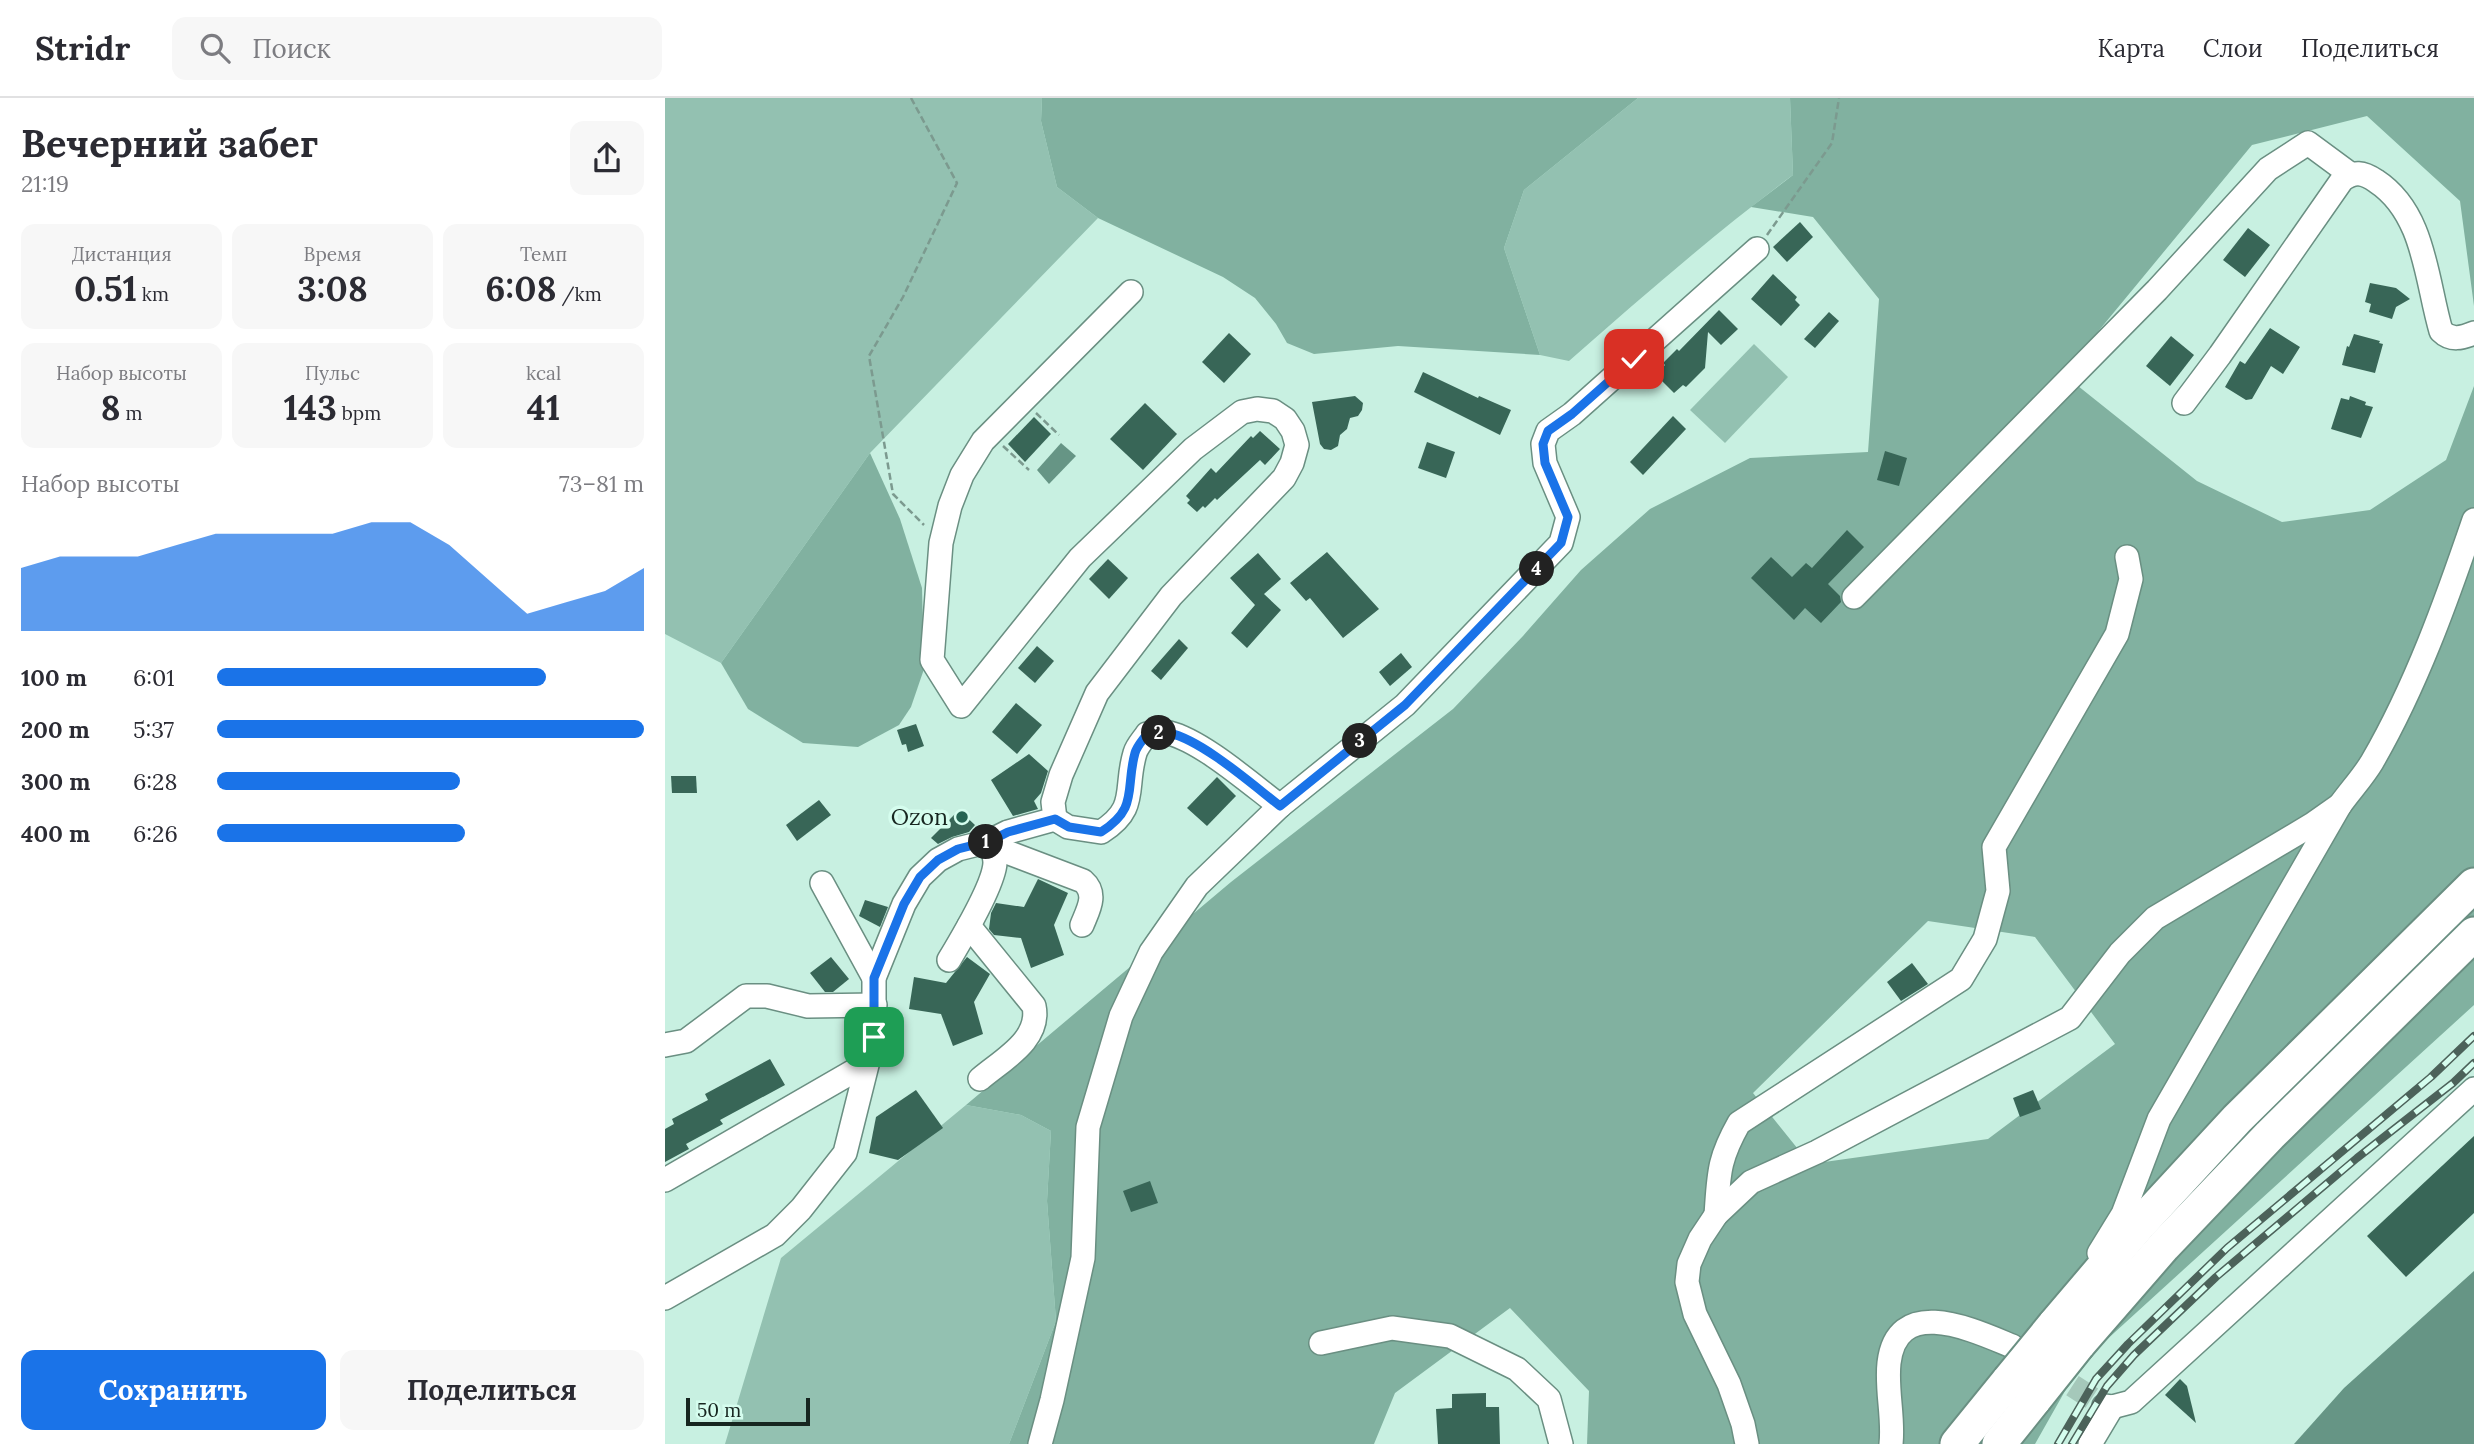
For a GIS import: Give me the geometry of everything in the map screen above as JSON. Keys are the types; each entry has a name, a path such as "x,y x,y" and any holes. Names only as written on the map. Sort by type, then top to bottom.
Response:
{"highway":[{"path":"1957,1444 2022,1390 2066,1335 2139,1225 2237,1119 2474,885"},
{"path":"2066,1335 2164,1246 2270,1135 2474,934"},
{"path":"1999,1444 2022,1390"}],"street":[{"path":"1854,597 2148,299 2268,169 2308,143 2350,174"},
{"path":"2184,403 2341,180 2350,174 2367,175 2396,198 2418,235 2441,331 2445,335 2458,338 2474,333"},
{"path":"1040,1444 1083,1258 1088,1127 1121,1016 1151,952 1196,886 1280,806 1405,705 1561,543 1568,517 1545,463 1543,444 1548,431 1572,414 1757,249"},
{"path":"1055,819 1053,802 1061,775 1097,693 1171,596 1284,478 1297,445 1293,431 1285,419 1273,411 1257,410 1242,412 1193,449 1080,558 961,706 932,660 941,542 950,506 962,475 1131,292"},
{"path":"2066,1335 2123,1214 2159,1119 2340,805 2371,763 2409,688 2445,606 2474,520"},
{"path":"1716,1215 1720,1165 1725,1148 1739,1123 1961,979 1985,939 1997,891 1994,847 2117,634 2131,579 2127,556"},
{"path":"665,1298 775,1235 801,1209 845,1153 874,1037 874,978 904,904 920,877 938,860 958,849 990,844 1008,832 1055,819 1069,827 1101,832 1115,823 1127,806 1136,751 1147,734 1166,732 1183,738 1221,761 1280,806"},
{"path":"1747,1444 1729,1384 1695,1314 1687,1282 1689,1264 1700,1239 1716,1215 1751,1182 1817,1152 2070,1017 2120,954 2155,918 2313,824 2340,805"},
{"path":"990,844 1083,881 1092,898 1082,925"},
{"path":"949,960 969,926 994,872 994,853 990,844"},
{"path":"823,883 874,978"},
{"path":"969,926 1034,1006 1036,1015 1030,1033 1023,1043 980,1079"},
{"path":"665,1045 686,1041 746,996 767,996 808,1006 875,1005"},
{"path":"665,1180 866,1064"},
{"path":"2089,1444 2108,1407 2131,1402 2474,1089"},
{"path":"1891,1444 1889,1363 1894,1344 1906,1327 1921,1322 1943,1323 1975,1331 2012,1346"},
{"path":"1321,1343 1392,1328 1450,1336 1517,1369 1549,1399 1561,1444"}],"path":[{"path":"911,98 957,183 903,297 869,356 893,494 941,542"},
{"path":"1757,249 1832,143 1839,98"},
{"path":"1028,405 1059,435"},
{"path":"996,439 1029,470"}],"shaded area":[{"path":"665,98 1042,98 1041,121 1057,187 1098,218 870,453 721,663 665,634"},
{"path":"1042,98 1638,98 1524,190 1504,248 1540,355 1398,346 1314,354 1287,343 1255,298 1223,277 1098,218 1057,187 1041,121"},
{"path":"1638,98 1790,98 1793,175 1707,242 1569,361 1540,355 1504,248 1524,190"},
{"path":"1790,98 2474,98 2474,306 2460,201 2367,116 2252,145 2063,374 2197,481 2282,522 2370,510 2446,460 2474,386 2474,1005 2103,1343 2065,1391 2035,1444 1587,1444 1589,1391 1510,1308 1395,1393 1374,1444 1009,1444 1056,1321 1047,1201 1051,1131 1021,1115 966,1105 1231,882 1453,709 1581,570 1650,509 1750,458 1868,452 1879,299 1813,217 1751,207 1793,175","holes":["1928,921 2035,937 2115,1044 1988,1139 1810,1164 1753,1093"]},
{"path":"1754,344 1788,377 1725,443 1690,410"},
{"path":"1061,443 1076,456 1049,484 1037,470"},
{"path":"870,453 900,519 922,588 924,669 911,707 899,725 858,747 803,743 748,709 721,663"},
{"path":"966,1105 1021,1115 1051,1131 1047,1201 1056,1321 1009,1444 725,1444 781,1258"},
{"path":"2474,1271 2474,1444 2294,1444 2344,1388"}],"building":[{"path":"1800,222 1813,237 1787,262 1773,247"},
{"path":"2248,228 2270,245 2245,277 2223,260"},
{"path":"1773,274 1797,297 1795,300 1800,305 1781,326 1751,299"},
{"path":"2370,283 2396,288 2410,299 2396,307 2392,319 2369,312 2371,304 2365,302"},
{"path":"1719,310 1738,329 1721,345 1708,332 1705,368 1686,387 1683,385 1674,393 1656,375 1665,365 1663,363 1677,349 1679,351"},
{"path":"1829,312 1839,321 1815,348 1804,339"},
{"path":"2270,328 2300,347 2283,374 2271,366 2252,399 2246,400 2225,387 2240,361 2245,364"},
{"path":"1229,333 1251,354 1224,383 1202,362"},
{"path":"2354,334 2383,344 2375,373 2342,365 2347,346 2349,347"},
{"path":"2171,336 2194,355 2170,386 2146,366"},
{"path":"1423,372 1511,410 1500,435 1414,392"},
{"path":"1355,396 1363,403 1362,410 1358,416 1350,418 1347,429 1340,435 1338,446 1331,450 1324,449 1320,444 1312,402"},
{"path":"2350,396 2373,407 2361,438 2331,429 2341,398 2349,400"},
{"path":"1145,403 1177,434 1143,470 1110,439"},
{"path":"1673,416 1686,429 1643,475 1630,462"},
{"path":"1034,417 1051,434 1025,462 1008,444"},
{"path":"1260,431 1280,449 1265,465 1260,460 1217,500 1215,498 1197,512 1187,503 1190,500 1186,496 1211,468 1216,473 1251,436 1253,438"},
{"path":"1427,442 1455,452 1446,478 1418,468"},
{"path":"1885,451 1907,458 1899,486 1877,480"},
{"path":"1847,530 1864,547 1828,584 1840,596 1841,602 1821,623 1805,608 1794,620 1751,578 1771,557 1792,577 1806,563 1812,568"},
{"path":"1327,552 1379,609 1343,638 1310,598 1306,601 1290,583"},
{"path":"1258,553 1281,579 1264,594 1281,610 1247,648 1231,633 1255,605 1230,578"},
{"path":"1108,559 1128,578 1109,599 1089,579"},
{"path":"1179,639 1188,648 1161,680 1151,671"},
{"path":"1037,646 1054,661 1035,683 1018,668"},
{"path":"1401,653 1412,667 1390,686 1379,672"},
{"path":"1016,703 1042,725 1017,754 992,732"},
{"path":"916,724 924,746 908,752 906,744 902,745 897,730"},
{"path":"1029,754 1048,771 1041,793 1034,801 1038,809 1013,816 991,780"},
{"path":"671,776 696,776 697,793 672,793"},
{"path":"1217,777 1236,796 1207,826 1187,808"},
{"path":"819,800 831,815 797,841 786,825"},
{"path":"959,810 975,825 969,832 938,844 931,838"},
{"path":"1038,879 1068,893 1054,925 1064,955 1031,968 1021,938 994,935 989,929 991,913 996,903 1024,907"},
{"path":"865,900 888,907 880,927 859,916"},
{"path":"831,957 849,979 833,992 825,992 810,973"},
{"path":"967,957 990,974 974,1002 983,1034 953,1046 941,1014 909,1009 914,977 946,983"},
{"path":"1912,963 1928,984 1901,1001 1887,982"},
{"path":"770,1059 785,1085 720,1120 723,1124 686,1144 689,1149 665,1162 665,1129 674,1124 672,1119 708,1100 705,1094"},
{"path":"916,1090 943,1128 898,1160 869,1153 876,1117"},
{"path":"2033,1090 2041,1109 2020,1117 2013,1098"},
{"path":"2474,1136 2474,1213 2406,1277 2367,1236"},
{"path":"1150,1181 1158,1203 1131,1212 1123,1191"},
{"path":"2180,1379 2187,1386 2196,1423 2165,1395"},
{"path":"1486,1393 1486,1407 1499,1407 1500,1444 1438,1444 1436,1409 1452,1408 1452,1394"}],"tunnel":[{"path":"2044,1367 2104,1406"}],"railway":[{"path":"2058,1444 2096,1379 2128,1344 2227,1248 2431,1077 2474,1036"},
{"path":"2072,1444 2107,1386 2134,1355 2216,1277 2474,1063"}],"place":[{"name":"Ozon","path":"962,817"}],"route":[{"path":"874,1037 874,978 904,904 920,877 938,860 958,849 1055,819 1069,827 1101,832 1115,823 1127,806 1136,751 1147,734 1166,732 1190,742 1221,761 1280,806 1405,705 1561,543 1568,517 1545,463 1543,444 1548,431 1572,414 1634,359"}]}
